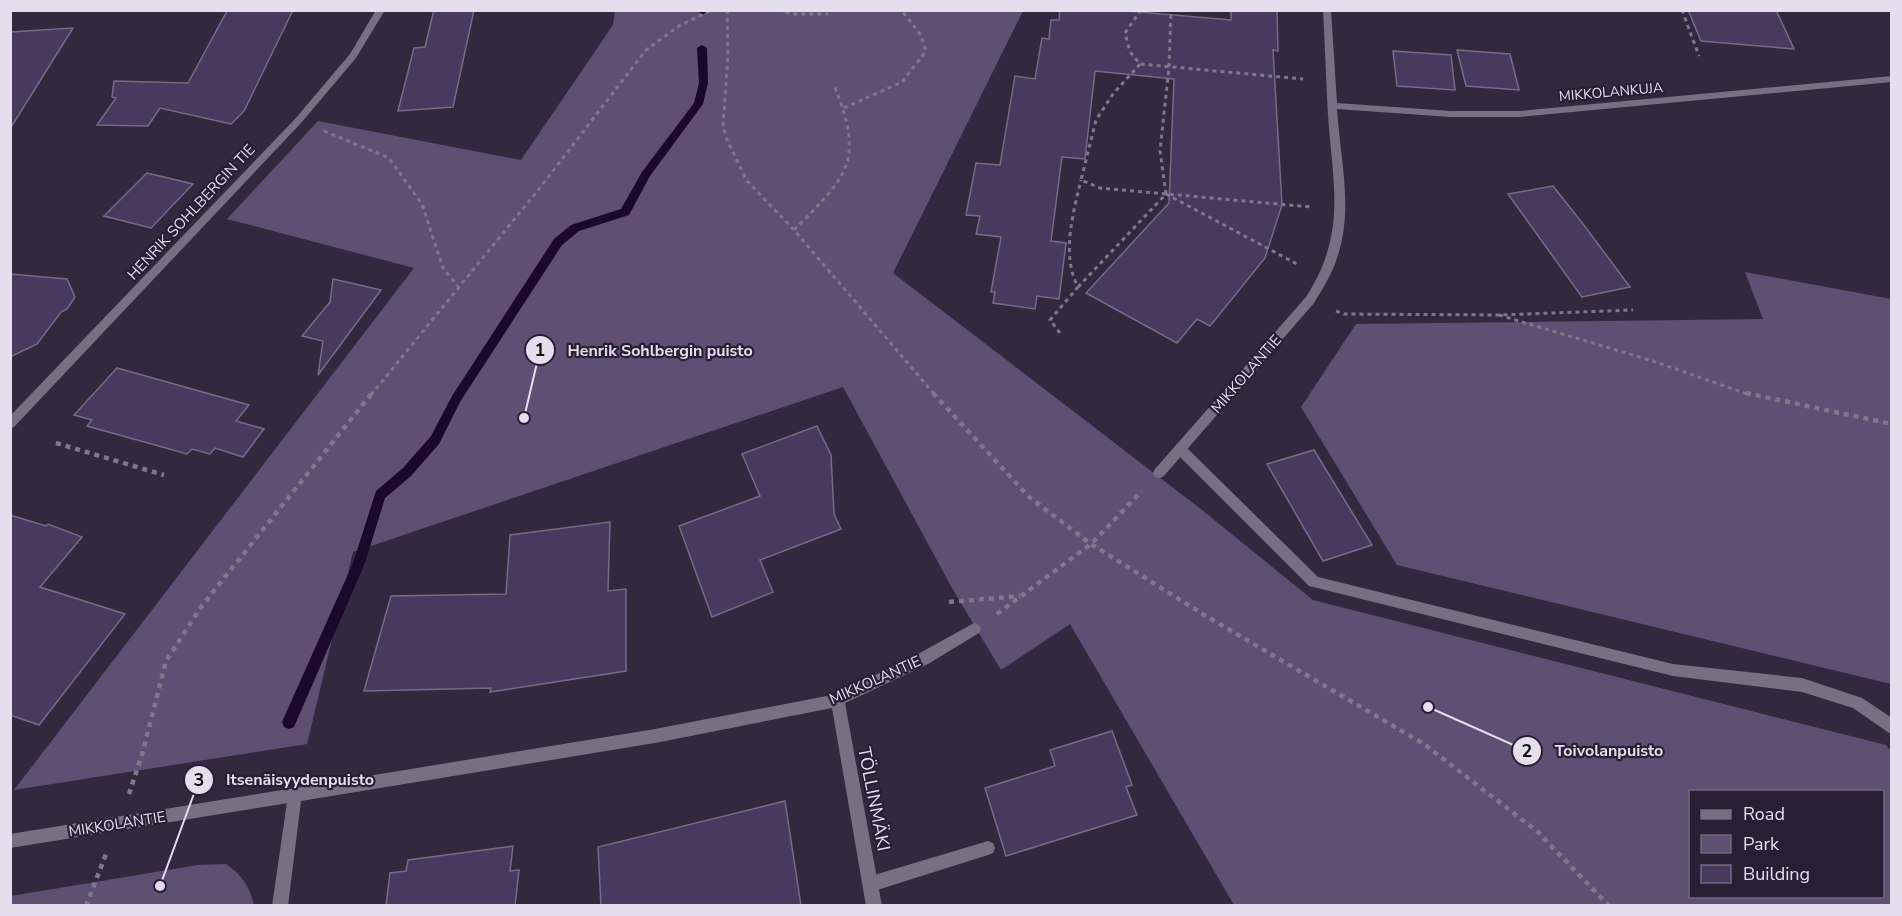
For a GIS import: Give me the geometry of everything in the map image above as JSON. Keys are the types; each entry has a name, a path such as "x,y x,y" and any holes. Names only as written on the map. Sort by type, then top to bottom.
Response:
{"street":[{"name":"HENRIK SOHLBERGIN TIE","path":"10,424 298,121 353,56 381,10"},
{"name":"MIKKOLANTIE","path":"1159,473 1310,300 1323,283 1331,264 1342,208 1328,10"},
{"name":"MIKKOLANKUJA","path":"1333,106 1451,114 1520,114 1892,78"},
{"path":"1180,449 1314,582 1673,670 1802,685 1857,702 1885,720 1892,728"},
{"name":"MIKKOLANTIE","path":"10,841 655,736 838,700 922,659 974,629"},
{"name":"TÖLLINMÄKI","path":"838,700 874,906"},
{"path":"280,906 295,795"},
{"path":"871,884 988,848"}],"path":[{"path":"132,783 143,751 166,661 195,616 248,546 539,189 646,50 679,27 712,10"},
{"path":"727,10 728,54 723,116 727,140 747,181 794,230 936,396 1029,497 1091,544 1206,616 1424,744 1538,832 1609,906"},
{"path":"778,10 793,14 828,14"},
{"path":"844,108 902,82 926,51 921,35 901,10"},
{"path":"1141,10 1125,33 1130,52 1140,64 1303,79"},
{"path":"1166,194 1160,151 1169,67 1171,10"},
{"path":"1682,10 1699,56"},
{"path":"1078,287 1071,278 1074,211 1081,180 1087,168 1092,130 1100,109 1140,64"},
{"path":"794,230 840,183 851,156 844,108 834,85"},
{"path":"298,121 389,158 422,204 442,268 458,286"},
{"path":"1081,180 1100,188 1311,207"},
{"path":"1166,194 1297,264"},
{"path":"1060,333 1050,320 1166,194"},
{"path":"1310,300 1344,314 1499,315 1633,310"},
{"path":"1499,315 1653,360 1757,398 1892,424"},
{"path":"57,443 164,475"},
{"path":"974,629 1091,544 1159,473"},
{"path":"948,602 1020,596"},
{"path":"86,906 102,864"}],"green space":[{"path":"615,11 1023,11 893,273 1202,510 1313,600 1886,745 1892,752 1891,905 1234,905 1070,624 1001,670 952,588 843,387 353,552 307,744 14,790 414,268 227,219 318,121 521,160 613,25"},
{"path":"1745,272 1891,299 1891,684 1397,565 1301,407 1356,324 1763,319"},
{"path":"226,864 244,882 254,905 11,905 11,896 198,865"}],"building":[{"path":"293,10 244,111 231,124 160,108 148,126 97,125 116,98 112,97 114,81 188,83 227,11"},
{"path":"434,10 474,10 453,107 398,111 414,48 425,47"},
{"path":"1060,10 1116,10 1231,20 1231,10 1277,10 1278,51 1273,50 1282,205 1265,258 1210,326 1197,319 1177,343 1086,293 1169,203 1174,79 1095,71 1085,159 1062,157 1051,241 1066,243 1059,299 1037,296 1035,309 993,303 995,292 991,292 1001,237 976,234 980,216 966,215 976,163 1000,165 1015,76 1035,79 1042,38 1049,39 1051,20 1059,20"},
{"path":"1688,10 1776,10 1794,49 1701,41"},
{"path":"73,28 10,129 10,32"},
{"path":"1457,50 1510,54 1519,90 1466,86"},
{"path":"1393,51 1451,55 1455,90 1397,86"},
{"path":"147,173 193,184 151,228 104,216"},
{"path":"1553,186 1630,287 1582,297 1508,194"},
{"path":"10,274 67,279 75,297 37,344 10,357"},
{"path":"333,279 381,290 318,375 323,341 302,336 330,302"},
{"path":"117,368 249,405 236,421 264,429 243,457 215,448 210,454 192,449 187,454 87,426 92,420 74,415"},
{"path":"817,426 831,455 834,514 841,529 760,560 773,592 712,617 679,526 760,496 742,454"},
{"path":"1314,450 1372,545 1323,561 1267,464"},
{"path":"10,515 46,526 48,524 82,537 40,587 125,614 39,725 10,715"},
{"path":"610,522 608,591 626,589 626,671 490,692 491,688 364,691 391,596 506,594 510,535"},
{"path":"1112,731 1132,785 1126,787 1137,815 1006,856 985,788 1055,766 1050,750"},
{"path":"785,801 801,906 601,906 598,847"},
{"path":"513,846 510,871 519,870 515,906 386,906 390,873 406,871 408,860"}],"waterway":[{"path":"289,722 359,563 380,495 407,472 435,440 456,399 558,242 575,228 625,212 646,174 698,104 703,83 702,48"}],"place":[{"name":"Henrik Sohlbergin puisto","path":"524,418"},
{"name":"Toivolanpuisto","path":"1428,707"},
{"name":"Itsenäisyydenpuisto","path":"160,886"}]}
